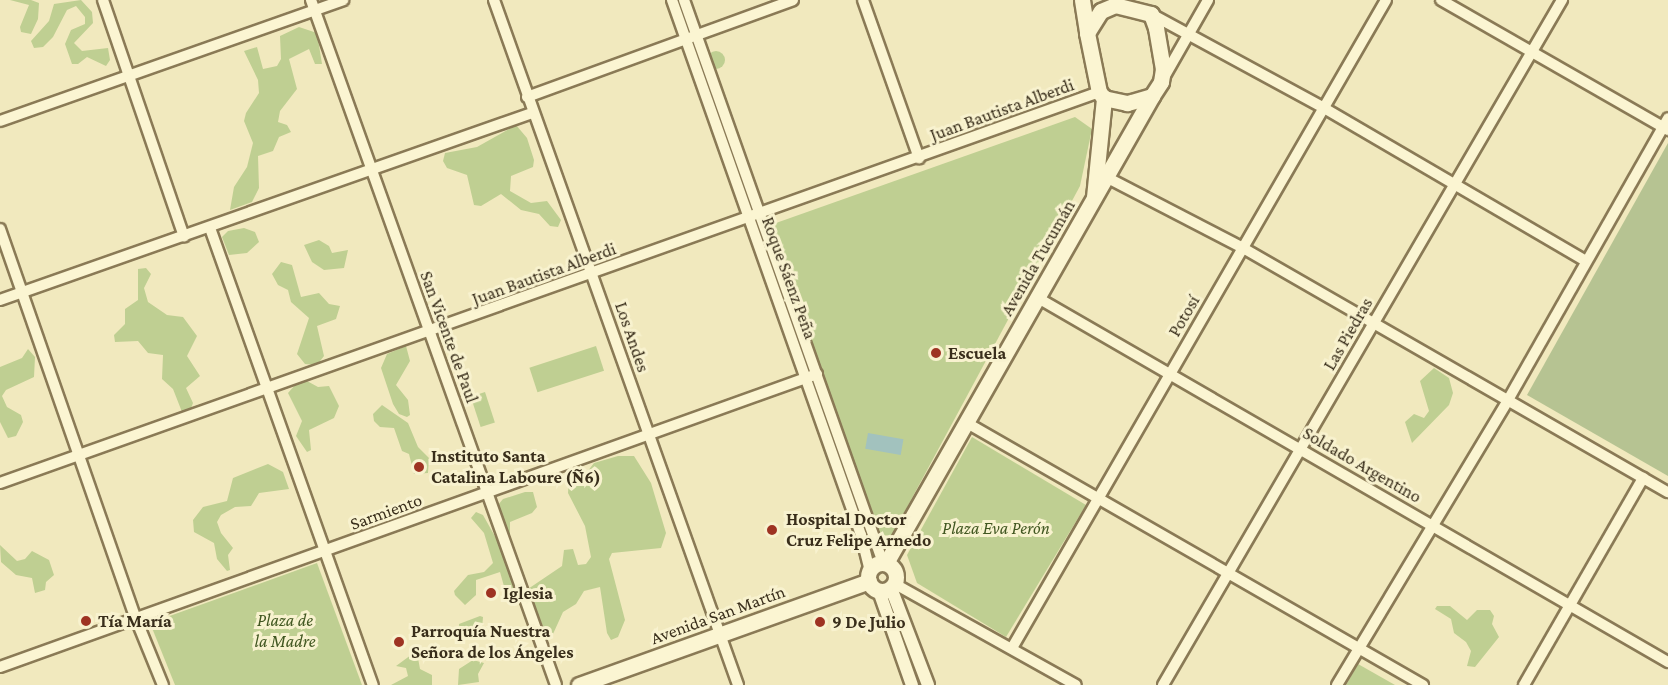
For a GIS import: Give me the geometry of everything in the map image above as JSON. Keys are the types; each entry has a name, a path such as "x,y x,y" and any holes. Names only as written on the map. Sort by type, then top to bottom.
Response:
{"main road":[{"path":"1082,0 1101,95 1094,200"},
{"path":"1087,33 1102,9 1114,5 1135,4 1150,14 1162,56 1161,82 1152,96 1127,103 1101,95"},
{"name":"Avenida Tucumán","path":"882,577 1152,96"},
{"name":"Avenida San Martín","path":"579,685 882,577"}],"street":[{"path":"103,0 184,237"},
{"path":"0,121 313,5 343,0"},
{"name":"Los Andes","path":"494,0 532,113 593,274 738,685"},
{"name":"Roque Sáenz Peña","path":"672,0 691,38 760,214 811,376 882,577 928,685"},
{"name":"Roque Sáenz Peña","path":"684,0 691,38 748,218 811,376"},
{"path":"527,97 793,0"},
{"path":"863,0 919,158"},
{"path":"1161,82 1208,0"},
{"name":"Potosí","path":"1012,648 1386,0"},
{"path":"1337,685 1508,400 1666,125 1441,0"},
{"name":"Las Piedras","path":"1163,685 1562,0"},
{"name":"San Vicente de Paul","path":"313,5 556,685"},
{"path":"1150,14 1324,108 1586,261"},
{"name":"Juan Bautista Alberdi","path":"0,483 1101,95"},
{"path":"0,300 532,113"},
{"path":"1108,178 1243,248 1668,492"},
{"path":"210,228 373,685"},
{"path":"0,229 136,619 163,685"},
{"name":"Soldado Argentino","path":"1038,298 1668,662"},
{"name":"Sarmiento","path":"0,667 811,376"},
{"path":"967,423 1423,685"},
{"path":"1524,685 1643,478"},
{"path":"882,577 1076,685"},
{"name":"Roque Sáenz Peña","path":"882,577 912,685"}],"green space":[{"path":"10,0 31,0 39,3 38,19 31,34 21,32 20,27 29,5"},
{"path":"81,0 92,12 93,23 74,43 82,51 108,48 110,60 106,66 87,57 78,64 72,64 65,44 71,30 85,24 85,17 76,6 67,10 53,37 43,47 34,48 31,41 49,21 54,4"},
{"path":"299,27 317,33 322,64 315,64 309,49 289,59 297,89 280,111 278,122 287,125 291,132 279,137 273,151 258,156 259,188 252,202 230,210 234,187 247,167 253,143 244,121 246,113 259,93 258,80 244,51 257,47 263,69 277,66 281,59 280,36"},
{"path":"712,51 720,51 725,56 723,67 712,69 707,64 707,56"},
{"path":"1075,117 1092,129 1080,186 891,537 881,534 769,236 776,223"},
{"path":"516,125 527,138 534,160 533,167 511,176 510,191 531,203 547,201 561,220 558,227 550,226 539,214 521,210 501,194 481,206 474,205 467,175 447,168 443,161 445,153 477,147"},
{"path":"1668,143 1668,476 1527,395"},
{"path":"244,228 255,232 259,242 247,253 229,255 222,237 228,231"},
{"path":"319,240 329,246 332,253 348,250 344,268 324,270 312,262 304,245"},
{"path":"281,262 292,265 301,297 319,293 329,304 340,306 336,319 317,326 324,356 317,365 305,364 297,354 309,318 291,302 288,290 278,285 272,274"},
{"path":"146,268 151,274 144,288 148,302 167,315 183,317 197,336 187,356 200,376 186,388 193,403 190,411 182,412 173,389 162,379 163,355 148,353 138,341 115,342 114,335 125,324 125,309 138,300 138,269"},
{"path":"406,346 410,361 396,385 408,400 410,415 407,417 399,414 393,404 381,368 387,354"},
{"path":"596,346 604,371 537,392 529,368"},
{"path":"28,349 35,357 34,377 6,390 2,396 7,407 21,415 23,422 16,436 8,438 0,422 0,367 22,358"},
{"path":"1434,368 1449,378 1453,393 1449,405 1412,443 1405,422 1414,414 1424,418 1429,411 1420,381"},
{"path":"307,381 318,387 329,386 339,406 334,418 309,430 311,450 307,452 296,436 302,421 288,393 296,384"},
{"path":"485,392 495,422 481,427 471,397"},
{"path":"382,405 408,423 418,447 429,458 428,473 414,474 409,454 402,451 394,428 380,427 374,421 373,414"},
{"name":"Plaza Eva Perón","path":"972,437 1086,505 1006,637 917,583 907,555"},
{"path":"618,456 634,456 651,483 666,533 661,548 612,553 609,559 625,620 618,637 611,640 607,633 600,587 584,591 576,604 563,612 553,634 546,634 528,589 562,566 564,550 573,549 578,565 586,564 591,557 585,526 568,493 569,478 584,476 594,463"},
{"path":"268,464 283,472 289,489 259,493 251,506 235,507 221,515 217,522 221,533 233,548 228,555 230,570 227,571 217,559 214,543 194,532 193,520 203,507 227,501 233,478"},
{"path":"525,492 533,492 537,507 532,513 510,522 510,534 506,536 498,505 503,499"},
{"path":"476,512 483,515 497,540 516,587 519,598 516,604 507,597 500,572 476,580 476,595 465,605 455,595 454,591 468,575 484,572 493,563 484,533 471,518"},
{"path":"0,545 17,561 25,559 32,551 49,560 54,575 46,582 45,590 35,593 32,578 16,575 1,562"},
{"name":"Plaza de la Madre","path":"317,563 362,685 175,685 150,623"},
{"path":"1437,606 1450,606 1467,620 1477,610 1490,610 1494,616 1492,624 1499,637 1475,667 1467,666 1471,651 1466,642 1454,633 1451,619 1435,609"},
{"path":"483,617 482,629 460,636 459,624"},
{"path":"411,655 418,658 420,669 432,675 432,685 391,685 408,676 406,668 396,666"},
{"path":"473,660 484,663 478,674 479,682 458,685 459,669"},
{"path":"1358,664 1395,685 1346,685"}],"water":[{"path":"868,433 903,439 901,455 865,449"}],"place":[{"name":"Escuela","path":"936,353"},
{"name":"Instituto Santa Catalina Laboure (Ñ6)","path":"419,467"},
{"name":"Hospital Doctor Cruz Felipe Arnedo","path":"772,530"},
{"name":"Iglesia","path":"491,593"},
{"name":"Tía María","path":"86,621"},
{"name":"9 De Julio","path":"820,622"},
{"name":"Parroquía Nuestra Señora de los Ángeles","path":"399,642"}]}
